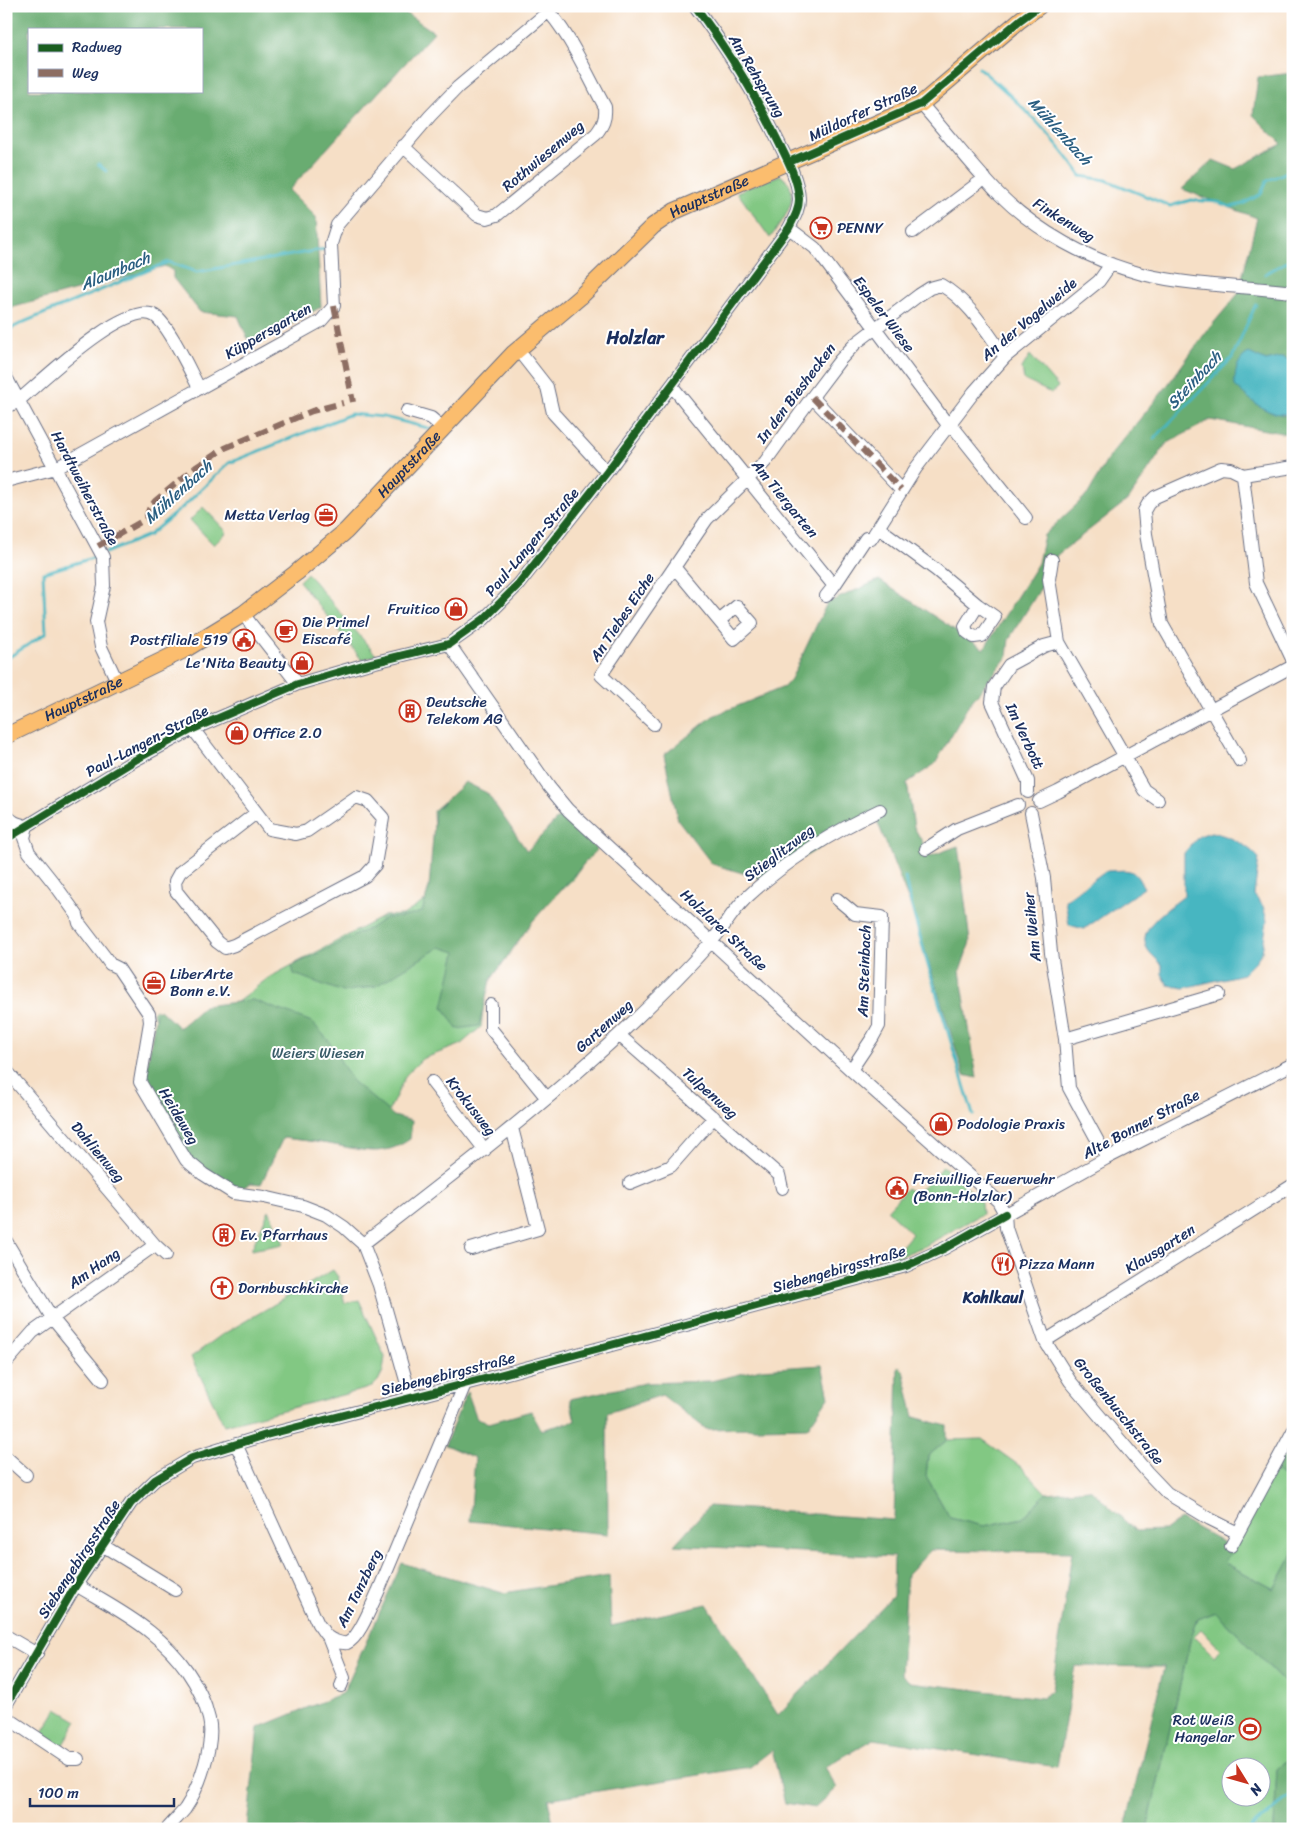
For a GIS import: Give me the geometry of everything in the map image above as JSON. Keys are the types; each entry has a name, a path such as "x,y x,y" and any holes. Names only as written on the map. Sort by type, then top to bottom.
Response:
{"main road":[{"name":"Müldorfer Straße","path":"789,162 921,104 1006,31 1039,6"},
{"name":"Hauptstraße","path":"6,736 184,650 243,614 296,573 346,530 518,350 580,297 647,232 675,211 789,162"}],"street":[{"name":"Am Rehsprung","path":"695,6 740,70 764,111 789,162"},
{"name":"Rothwiesenweg","path":"403,146 476,215 487,218 497,215 596,134 603,124 606,114 605,108 549,8"},
{"name":"Küppersgarten","path":"6,481 56,468 312,326 329,313 334,306 332,244 337,225 403,146 458,87 549,8"},
{"name":"Finkenweg","path":"921,104 985,178 1013,207 1063,242 1092,257 1142,274 1194,282 1293,292"},
{"name":"Paul-Langen-Straße","path":"27,826 135,760 193,729 298,684 363,665 449,644 484,620 510,594 607,472 790,228 797,213 799,200 797,186 789,162"},
{"path":"913,232 985,178"},
{"name":"Espeler Wiese","path":"790,228 815,248 874,329 949,424"},
{"name":"An der Vogelweide","path":"832,587 866,538 871,540 901,490 974,392 1005,358 1099,281 1111,264"},
{"name":"In den Bieshecken","path":"747,477 765,462 812,397 850,349 930,288 941,285 950,290 976,318 1005,358"},
{"path":"6,406 19,400 100,333 133,315 146,313 154,315 164,325 199,388"},
{"path":"518,350 547,387 552,412 607,472"},
{"name":"Hardtweiherstraße","path":"6,377 100,550 105,564 104,586 96,622 101,647 117,681"},
{"name":"Am Tiergarten","path":"672,386 747,477 832,587"},
{"path":"812,397 901,490"},
{"path":"407,411 431,418 443,428"},
{"path":"949,424 1026,518"},
{"path":"1240,761 1162,624 1146,534 1144,511 1155,497 1221,468 1231,469 1243,475 1293,467"},
{"path":"1243,475 1256,583 1293,661"},
{"name":"An Tiebes Eiche","path":"654,724 601,675 707,518 747,477"},
{"path":"879,528 936,570 978,605"},
{"path":"1052,560 1049,579 1060,642 1144,790 1158,800"},
{"name":"An Tiebes Eiche","path":"675,568 720,621"},
{"path":"243,614 298,684"},
{"name":"Im Verbott","path":"1028,792 1028,781 992,702 994,687 1009,665 1044,646 1060,642"},
{"name":"Holzlarer Straße","path":"449,644 534,766 568,810 851,1070 984,1187 998,1200 1005,1214"},
{"path":"1018,804 1024,812 1031,813 1036,809 1039,801 1125,757 1293,666"},
{"path":"193,729 269,829 296,834 307,831 356,798 368,801 383,818 375,865 365,876 225,948 217,942 176,891 175,881 180,872 256,813"},
{"path":"1018,804 1020,796 1028,792 1035,794 1039,801"},
{"path":"926,849 957,829 1018,804"},
{"name":"Stieglitzweg","path":"712,941 745,899 795,857 842,828 880,810"},
{"name":"Am Weiher","path":"1031,813 1044,878 1051,953 1065,1039 1069,1088 1107,1158"},
{"path":"6,814 9,819 27,826"},
{"name":"Heideweg","path":"27,826 24,838 29,852 77,915 79,923 110,964 118,968 149,1014 150,1022 140,1082 186,1160 202,1174 233,1193 264,1197 326,1215 344,1227 363,1244 379,1285 411,1398"},
{"name":"Am Steinbach","path":"837,899 856,914 882,917 879,1026 851,1070"},
{"name":"Gartenweg","path":"363,1244 512,1128 619,1035 675,982 712,941"},
{"path":"1065,1039 1219,994"},
{"path":"491,1005 491,1029 546,1097"},
{"name":"Tulpenweg","path":"619,1035 779,1175 782,1188"},
{"name":"Alte Bonner Straße","path":"1005,1214 1107,1158 1293,1064"},
{"name":"Dahlienweg","path":"6,1070 155,1245 166,1255"},
{"name":"Krokusweg","path":"432,1082 485,1150"},
{"path":"630,1183 671,1166 714,1117"},
{"path":"471,1249 538,1229 512,1128"},
{"name":"Klausgarten","path":"1045,1341 1293,1185"},
{"name":"Großenbuschstraße","path":"1005,1214 1006,1228 1045,1341 1070,1381 1141,1466 1167,1493 1193,1510 1238,1532"},
{"name":"Siebengebirgsstraße","path":"6,1705 76,1585 132,1502 155,1480 192,1458 236,1444 906,1266 945,1248 1005,1214"},
{"path":"6,1242 52,1318 103,1380"},
{"name":"Am Hang","path":"6,1363 33,1332 155,1245"},
{"name":"Am Tanzberg","path":"236,1444 318,1624 328,1637 346,1643 352,1639 364,1621 465,1384"},
{"path":"1230,1546 1293,1431"},
{"path":"6,1457 26,1475"},
{"name":"Siebengebirgsstraße","path":"102,1545 175,1590"},
{"path":"76,1585 150,1632 180,1659 202,1698 210,1720 209,1752 192,1796 167,1829"},
{"path":"6,1636 37,1654"},
{"path":"328,1637 344,1678 341,1686"},
{"path":"6,1718 69,1759 78,1759"}],"green space":[{"path":"6,6 395,6 434,32 289,190 316,217 321,307 251,346 238,316 200,312 173,278 173,271 165,266 14,307 6,313"},
{"path":"1293,73 1293,362 1283,357 1266,361 1282,416 1293,413 1293,435 1210,420 1166,444 1129,499 1057,555 1042,586 1009,639 1007,657 968,706 935,764 907,783 914,827 930,856 958,846 970,942 960,971 977,1078 964,1075 912,909 876,818 873,816 766,880 712,864 678,820 664,755 713,716 784,687 791,679 827,603 879,580 984,649 1038,563 1044,535 1088,494 1110,455 1164,390 1206,332 1238,294 1257,218 1182,189 1213,160 1235,169 1282,144 1253,115 1258,77"},
{"path":"780,175 788,182 792,198 786,215 770,238 737,192"},
{"path":"1030,355 1058,387 1051,393 1024,380 1022,368"},
{"path":"203,507 227,532 214,545 190,520"},
{"path":"307,573 376,655 362,660 299,581"},
{"path":"465,782 487,793 527,851 561,815 597,849 532,922 490,981 479,1026 457,1029 443,1007 456,952 440,947 376,986 343,992 294,974 292,966 370,928 385,918 403,917 422,912 429,887 435,811"},
{"name":"Weiers Wiesen","path":"464,784 523,856 594,848 574,878 505,943 487,977 481,1027 460,1045 422,1059 406,1075 370,1150 282,1137 235,1189 152,1012 156,1009 174,1031 208,1006 218,1017 268,978 384,916 403,915 437,893 433,811"},
{"path":"253,1000 312,1022 328,1040 353,1082 394,1116 412,1121 410,1139 390,1149 371,1151 283,1138 261,1184 251,1183 240,1189 212,1178 193,1163 145,1080 156,1013 159,1009 179,1028 204,1006"},
{"path":"943,1166 981,1202 982,1214 925,1246 890,1260 912,1234 887,1210 907,1188 916,1194"},
{"path":"269,1210 284,1244 251,1250"},
{"path":"333,1270 338,1277 345,1303 359,1300 385,1357 383,1371 378,1381 372,1387 362,1390 224,1425 191,1357 220,1336"},
{"path":"822,1365 829,1397 808,1427 706,1429 662,1395 607,1413 608,1534 470,1521 475,1458 445,1445 467,1391 477,1419 489,1423 531,1411 541,1430 575,1421 570,1399 645,1383 711,1381 761,1369"},
{"path":"898,1366 903,1370 914,1417 947,1426 947,1440 928,1456 926,1476 950,1518 984,1526 1023,1518 1046,1493 1090,1489 1136,1531 1166,1530 1180,1519 1233,1548 1225,1563 1274,1589 1293,1554 1293,1691 1216,1612 1198,1619 1191,1637 1147,1829 1125,1829 1164,1667 1075,1666 1057,1767 874,1739 825,1767 837,1788 815,1808 785,1803 772,1750 750,1767 548,1799 554,1829 245,1829 247,1827 258,1728 343,1693 402,1563 503,1593 609,1576 611,1626 707,1604 778,1715 893,1596 894,1557 674,1545 709,1506 894,1520","holes":["931,1550 1072,1552 1052,1690 1042,1698 910,1682 901,1674 907,1575"]},
{"path":"982,1439 1021,1467 1046,1493 1023,1518 984,1526 950,1518 926,1476 928,1456 947,1440"},
{"path":"1293,1440 1293,1481 1274,1471"},
{"path":"1274,1471 1293,1481 1293,1554 1274,1589 1225,1563"},
{"name":"Rot Weiß Hangelar","path":"1216,1612 1293,1691 1293,1754 1277,1769 1275,1829 1147,1829 1191,1637 1198,1619","holes":["1201,1629 1220,1649 1214,1656 1194,1636"]},
{"path":"57,1709 77,1721 62,1746 42,1734"},
{"path":"1293,1754 1293,1829 1275,1829 1277,1769"}],"water":[{"path":"1249,353 1266,361 1283,357 1293,362 1293,413 1284,414 1269,411 1254,403 1235,386 1235,377 1239,363"},
{"path":"1211,832 1237,841 1259,858 1254,895 1263,906 1267,921 1262,952 1243,974 1184,988 1168,985 1162,974 1162,965 1148,950 1145,942 1146,934 1156,919 1184,896 1184,853 1199,836"},
{"path":"1105,871 1129,871 1136,876 1144,888 1084,929 1069,925 1065,900"}],"waterway":[{"name":"Mühlenbach","path":"979,68 1034,119 1059,146 1081,176 1106,180 1170,206 1191,200 1218,202 1231,207 1243,204 1261,194 1267,181 1293,169"},
{"path":"98,164 106,171"},
{"name":"Alaunbach","path":"6,331 168,262 197,272 325,249"},
{"name":"Steinbach","path":"1265,274 1293,258"},
{"name":"Steinbach","path":"1154,439 1232,358 1256,304"},
{"name":"Mühlenbach","path":"105,553 149,535 184,506 229,463 351,414 384,417 432,429"},
{"name":"Mühlenbach","path":"6,659 46,633 43,573 99,556"},
{"path":"905,877 927,962 973,1115"},
{"path":"1250,1829 1293,1793"}],"marked path":[{"path":"334,306 353,402"},
{"path":"812,397 901,490"},
{"path":"98,546 146,519 149,509 155,501 196,467 225,448 312,411 343,403"}],"cycle path":[{"path":"6,839 135,760 193,729 298,684 363,665 449,644 484,619 519,584 607,472 789,228 797,210 799,199 794,177 769,123 740,72 695,6"},
{"path":"789,162 921,104 1039,6"},
{"path":"6,1705 76,1585 131,1503 155,1480 192,1458 266,1435 484,1379 906,1266 945,1248 1005,1214"}],"place":[{"name":"PENNY","path":"821,228"},
{"name":"Metta Verlag","path":"326,515"},
{"name":"Fruitico","path":"456,609"},
{"name":"Die Primel Eiscafé","path":"286,631"},
{"name":"Postfiliale 519","path":"244,640"},
{"name":"Le'Nita Beauty","path":"302,663"},
{"name":"Deutsche Telekom AG","path":"410,711"},
{"name":"Office 2.0","path":"237,733"},
{"name":"LiberArte Bonn e.V.","path":"154,983"},
{"name":"Podologie Praxis","path":"941,1124"},
{"name":"Freiwillige Feuerwehr (Bonn-Holzlar)","path":"897,1188"},
{"name":"Ev. Pfarrhaus","path":"224,1235"},
{"name":"Pizza Mann","path":"1003,1264"},
{"name":"Dornbuschkirche","path":"222,1288"},
{"name":"Rot Weiß Hangelar","path":"1250,1729"}],"district":[{"name":"Holzlar","path":"635,338"},
{"name":"Kohlkaul","path":"993,1297"}]}
